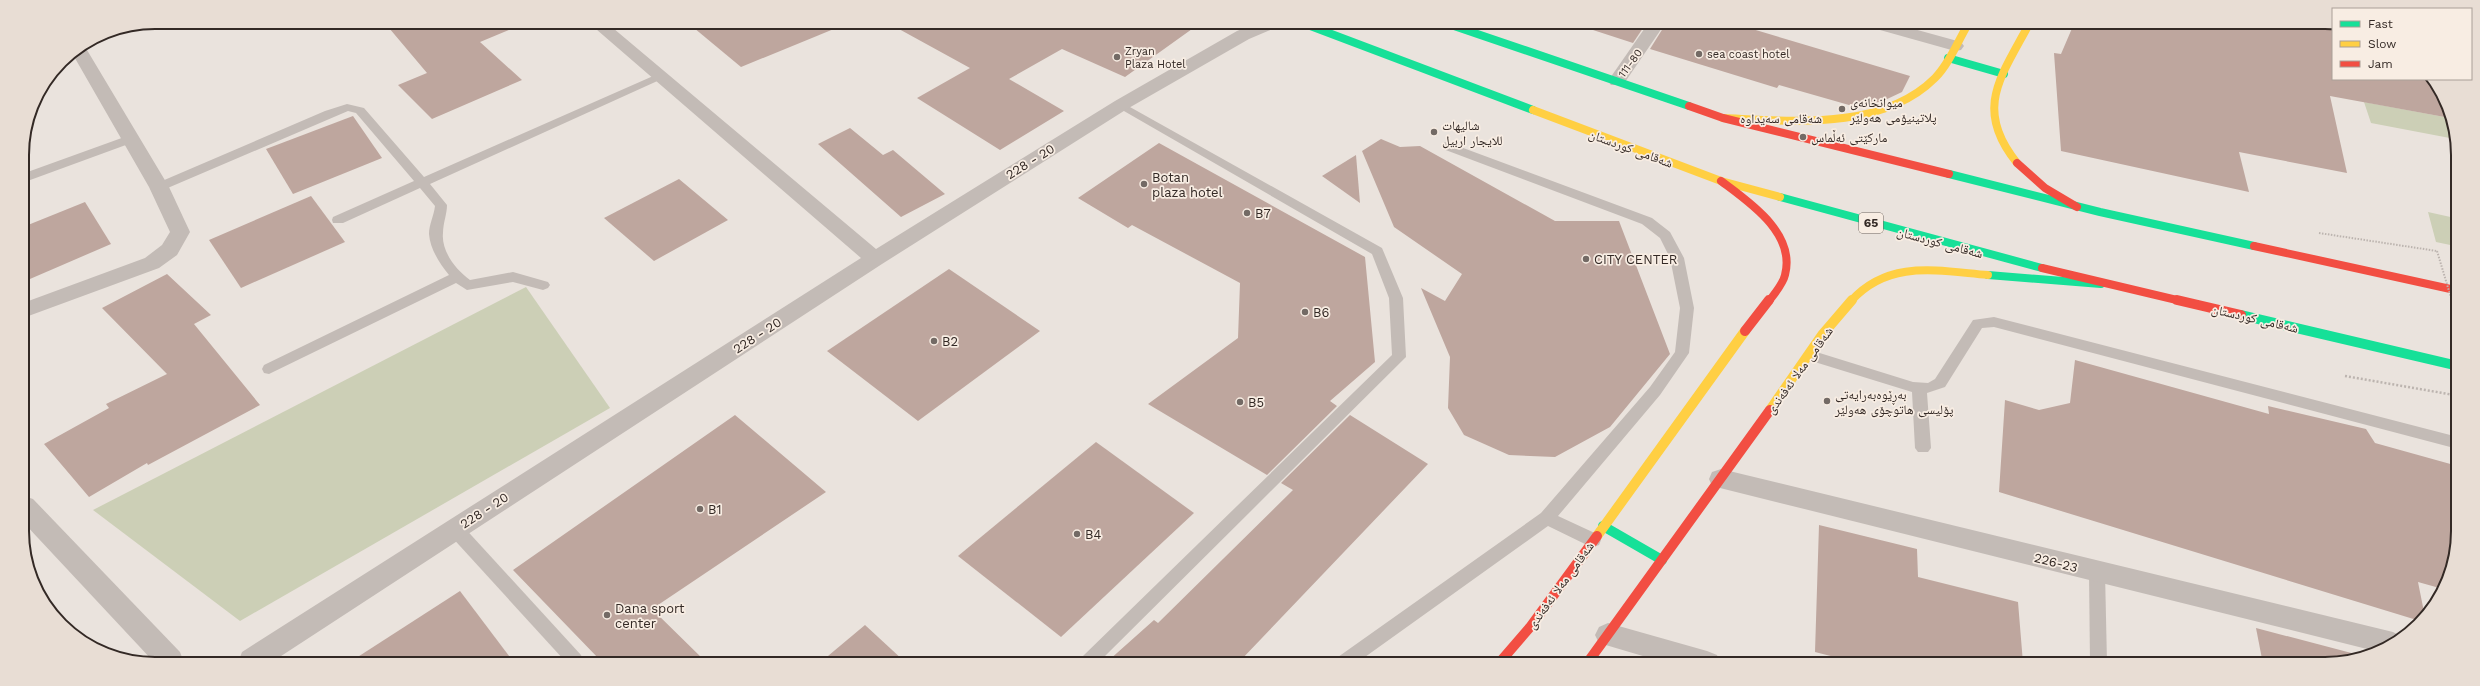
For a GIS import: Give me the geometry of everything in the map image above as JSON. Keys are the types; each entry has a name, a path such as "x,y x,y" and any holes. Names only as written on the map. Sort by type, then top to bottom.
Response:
{"main road":[{"name":"شەقامی کوردستان","path":"1317,29 1721,181 2012,261 2451,364"},
{"path":"1469,29 1723,118 2077,206 2451,289"},
{"name":"شەقامی سەیداوە","path":"1723,118 1773,120 1830,118 1893,106 1905,101 1935,78 1964,29"},
{"path":"2026,29 1995,92 1992,121 2000,140 2029,177 2055,195 2077,206"},
{"path":"1951,52 2004,74"},
{"name":"شەقامی مەلا ئەفەندی","path":"1504,657 1531,626 1785,276 1786,251 1773,225 1759,210 1721,181"},
{"name":"شەقامی مەلا ئەفەندی","path":"1592,657 1843,309 1866,284 1885,276 1908,272 1934,271 2116,285"},
{"path":"1603,526 1662,560"}],"street":[{"path":"604,29 875,258"},
{"name":"228 - 20","path":"257,657 875,258 1120,105 1242,35 1257,29"},
{"name":"111-80","path":"1617,81 1653,29"},
{"path":"1894,29 1951,52"},
{"path":"29,309 152,263 170,250 180,232 159,187 80,54"},
{"name":"226-23","path":"1721,479 2384,642"},
{"path":"29,511 167,657"},
{"path":"1608,635 1689,657"}],"lane":[{"path":"338,220 422,181 660,76"},
{"path":"1093,657 1399,357 1399,327 1396,298 1377,251 1120,105"},
{"path":"159,187 347,107 360,110 441,205 441,219 436,234 440,249 456,277 468,285 513,277 543,285"},
{"path":"29,176 130,139"},
{"path":"1351,657 1547,518 1655,391 1682,353 1687,308 1677,258 1665,235 1647,221 1447,146"},
{"path":"269,369 456,277"},
{"path":"1810,355 1919,388 1934,387 1940,383 1978,323 1990,321 2451,441"},
{"path":"1919,388 1923,448"},
{"path":"1547,518 1593,540"},
{"path":"455,529 572,657"},
{"path":"2097,572 2099,657"}],"path":[{"path":"2319,233 2437,252 2451,296"},
{"path":"2345,376 2451,394"}],"green space":[{"path":"2364,102 2445,117 2450,138 2371,123"},
{"path":"2428,212 2451,217 2451,245 2436,242"},
{"path":"526,287 610,408 240,621 93,510"}],"building":[{"path":"390,29 511,29 480,42 522,80 432,119 398,85 427,73"},
{"path":"695,29 834,29 741,67"},
{"path":"899,29 1192,29 1125,77 1062,49 1009,79 1064,111 1000,150 917,98 970,68"},
{"path":"1593,29 1642,29 1633,43"},
{"path":"1662,29 1752,29 1910,76 1902,92 1885,100 1861,107 1779,85 1777,88 1650,49"},
{"path":"2072,29 2332,29 2332,80 2426,80 2438,99 2445,117 2330,96 2347,173 2239,152 2249,192 2061,151 2054,53 2061,54"},
{"path":"353,116 382,158 293,194 266,149"},
{"path":"850,128 883,155 893,150 945,194 901,217 818,144"},
{"path":"1381,139 1400,147 1420,146 1555,221 1619,221 1670,354 1610,427 1555,457 1509,455 1464,435 1448,408 1450,357 1421,288 1445,301 1462,274 1394,227 1362,151"},
{"path":"1159,143 1365,257 1375,362 1330,401 1337,406 1267,475 1148,404 1238,338 1240,283 1132,225 1128,228 1078,198"},
{"path":"1356,155 1360,203 1322,176"},
{"path":"679,179 728,220 654,261 604,218"},
{"path":"311,196 345,242 241,288 209,240"},
{"path":"85,202 111,244 29,279 29,225"},
{"name":"B2","path":"949,269 1040,331 918,421 827,351"},
{"path":"167,274 211,315 194,324 260,405 148,465 147,463 89,497 44,444 109,408 106,404 167,374 102,308"},
{"path":"2075,360 2269,414 2268,406 2366,429 2375,443 2451,464 2451,540 2449,556 2438,587 2418,582 2423,609 2415,619 1999,492 2005,400 2039,410 2070,403"},
{"name":"B1","path":"735,415 826,492 652,609 701,657 597,657 513,570"},
{"path":"1350,415 1428,464 1244,657 1112,657 1154,620 1158,623 1293,490 1281,483"},
{"name":"B4","path":"1096,442 1194,513 1061,637 958,556"},
{"path":"1819,525 1917,549 1918,577 2018,602 2023,657 1835,657 1815,652"},
{"path":"460,591 510,657 358,657"},
{"path":"865,625 900,657 827,657"},
{"path":"2256,628 2355,654 2334,657 2262,657"}],"traffic: fast":[{"path":"1318,29 1533,110"},
{"path":"1463,29 1689,106"},
{"path":"1948,58 2004,74"},
{"path":"1949,174 2100,212 2254,246"},
{"path":"1780,197 2042,268"},
{"path":"1988,275 2101,284"},
{"path":"2241,315 2451,364"},
{"path":"1603,526 1662,560"}],"traffic: slow":[{"path":"1723,118 1777,120 1835,118 1864,114 1891,106 1915,94 1935,78 1949,59 1965,29"},
{"path":"2017,163 2003,146 1996,129 1993,112 1996,95 2002,78 2026,29"},
{"path":"1533,110 1721,181 1780,197"},
{"path":"1770,410 1822,335 1838,315 1869,284 1884,276 1922,270 1988,275"},
{"path":"1597,536 1745,331"}],"traffic: jam":[{"path":"1689,106 1723,118 1949,174"},
{"path":"2017,163 2045,188 2077,207"},
{"path":"1721,181 1744,198 1768,221 1778,234 1785,247 1788,262 1782,282 1773,296 1745,331"},
{"path":"2254,246 2451,289"},
{"path":"2042,268 2241,315"},
{"path":"1592,657 1770,410"},
{"path":"1504,657 1531,626 1597,536"}],"place":[{"name":"sea coast hotel","path":"1699,54"},
{"name":"Zryan Plaza Hotel","path":"1117,57"},
{"name":"میوانخانەی پلاتینیۆمی هەولێر","path":"1842,109"},
{"name":"شاليهات للايجار اربيل","path":"1434,132"},
{"name":"مارکێتی ئەڵماس","path":"1803,137"},
{"name":"Botan plaza hotel","path":"1144,184"},
{"name":"B7","path":"1247,213"},
{"name":"CITY CENTER","path":"1586,259"},
{"name":"B6","path":"1305,312"},
{"name":"B2","path":"934,341"},
{"name":"بەڕێوەبەرایەتی پۆلیسی هاتوچۆی هەولێر","path":"1827,401"},
{"name":"B5","path":"1240,402"},
{"name":"B1","path":"700,509"},
{"name":"B4","path":"1077,534"},
{"name":"Dana sport center","path":"607,615"}]}
